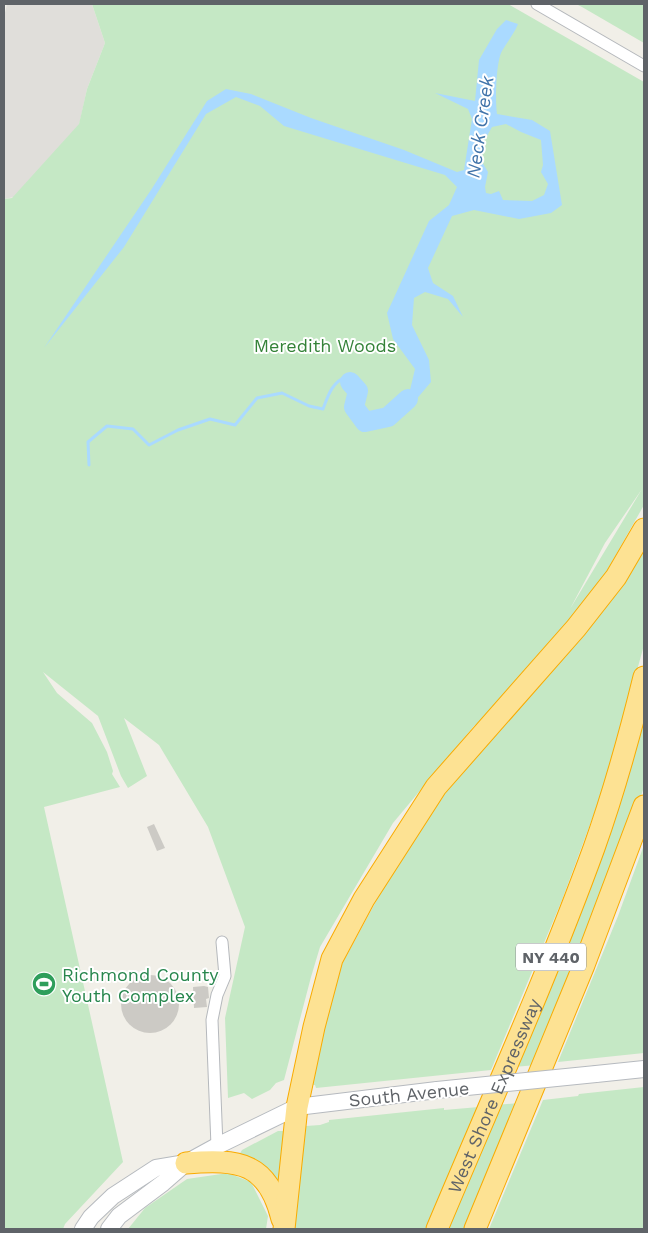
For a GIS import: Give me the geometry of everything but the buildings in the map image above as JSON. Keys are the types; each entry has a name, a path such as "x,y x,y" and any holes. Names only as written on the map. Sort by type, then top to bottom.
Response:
{"highway":[{"path":"284,1229 297,1107 332,959 364,899 436,788 576,628 616,578 644,529"},
{"name":"West Shore Expressway","path":"437,1229 553,952 594,847 630,734 644,677"},
{"name":"West Shore Expressway","path":"475,1229 584,965 644,806"},
{"path":"186,1163 237,1163 260,1175 268,1184 278,1203 284,1229"}],"street":[{"path":"537,4 644,66"},
{"path":"217,1146 212,1020 217,995 225,976 222,942"},
{"name":"South Avenue","path":"109,1229 119,1216 186,1163 297,1107 438,1090 644,1069"},
{"name":"South Avenue","path":"83,1229 91,1217 113,1196 156,1168 186,1163"}],"shaded area":[{"path":"7,4 92,4 105,43 87,89 76,139 19,196 4,199 4,17"}],"green space":[{"name":"Meredith Woods","path":"92,4 508,4 644,82 644,505 593,595 499,708 474,726 393,823 320,947 284,1080 276,1083 270,1090 252,1099 244,1093 228,1098 225,1018 245,927 208,827 159,745 124,718 147,776 128,788 121,776 98,716 43,672 57,693 92,723 107,752 113,771 112,774 120,787 44,807 123,1162 65,1224 63,1229 4,1229 4,199 12,198 79,124 87,89 105,43","holes":["642,489 570,609 605,543"]},
{"path":"576,4 644,4 644,43 582,7"},
{"path":"644,544 644,645 608,776 562,900 491,1070 316,1088 315,1085 310,1085 341,966 399,859 444,793"},
{"path":"644,714 644,787 606,896 536,1065 514,1067"},
{"path":"644,845 644,1053 558,1062 618,916"},
{"path":"644,1087 644,1229 489,1229 543,1100"},
{"path":"520,1103 466,1229 448,1229 495,1105"},
{"path":"479,1107 425,1229 292,1229 306,1126 320,1125 329,1122 329,1120 444,1108 444,1110"},
{"path":"278,1131 284,1131 279,1182 276,1182 239,1155 242,1150"},
{"path":"228,1173 251,1182 268,1216 266,1229 128,1229 145,1208 187,1179"}],"water":[{"path":"506,20 518,24 502,51 498,63 496,82 497,114 532,120 550,131 562,205 551,213 519,219 474,210 452,216 428,268 433,283 453,296 463,317 448,299 425,292 414,298 412,325 429,360 431,382 409,408 388,417 410,390 415,369 393,339 387,313 429,221 449,205 457,187 445,175 284,126 260,106 236,97 206,114 124,247 44,348 151,190 207,101 226,89 251,94 311,118 404,150 457,172 464,170 472,119 468,109 435,93 475,101 479,60 497,29","holes":["506,124 541,140 543,165 541,172 548,184 544,195 532,201 503,200 499,191 491,194 486,193 485,187 488,172 482,162 483,143 492,127"]}],"waterway":[{"path":"89,465 88,442 107,426 133,429 149,445 178,430 210,419 235,425 257,398 282,393 309,406 323,409 331,390 337,382 346,377 350,382"},
{"name":"Neck Creek","path":"350,382 358,391 354,407 365,422 388,417 408,399"}],"place":[{"name":"Richmond County Youth Complex","path":"44,984"}]}
